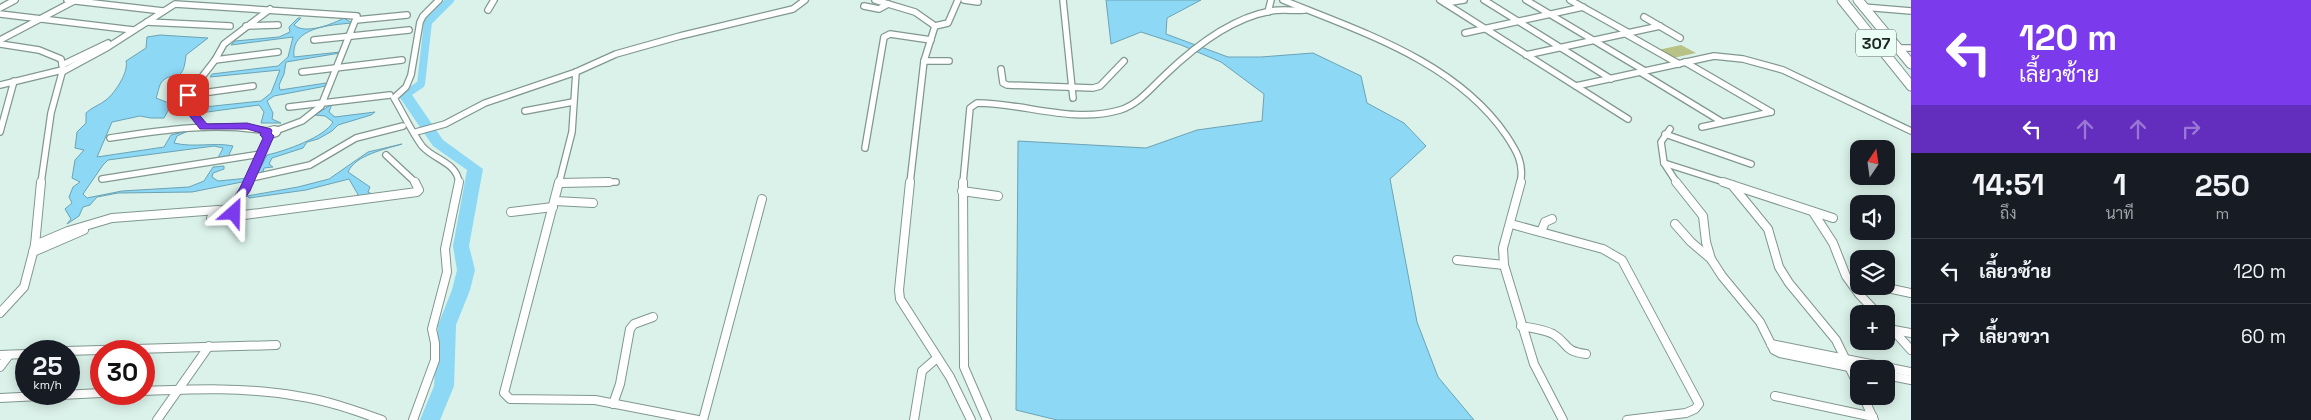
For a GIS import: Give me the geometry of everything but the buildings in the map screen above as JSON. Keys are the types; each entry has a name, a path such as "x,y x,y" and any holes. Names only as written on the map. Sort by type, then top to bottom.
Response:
{"main road":[{"name":"307","path":"1842,0 1911,86"},
{"name":"307","path":"1861,4 1911,64"}],"street":[{"path":"0,8 15,0"},
{"path":"66,0 163,11"},
{"path":"413,420 435,360 436,343 432,329 447,272 445,249 459,182 457,174 452,167 423,148 419,132 394,98 406,88 411,75 420,22 438,0"},
{"path":"488,10 494,0"},
{"path":"419,132 445,124 485,103 576,72 620,52 793,9 804,0"},
{"path":"875,0 910,11 931,21 935,26"},
{"path":"935,26 948,23 958,0"},
{"path":"964,0 978,2"},
{"path":"1063,0 1073,98"},
{"path":"1268,12 1271,0"},
{"path":"1283,0 1350,27 1414,56 1466,92 1499,125 1518,153 1523,173 1511,224 1503,248 1504,266 1534,364 1563,420"},
{"path":"1442,2 1464,0"},
{"path":"1484,0 1610,78"},
{"path":"1526,0 1594,40 1722,122"},
{"path":"1570,0 1771,112 1702,126"},
{"path":"0,42 74,1"},
{"path":"1442,2 1628,119"},
{"path":"0,85 62,70 98,53 163,11 181,4 354,14 358,16 323,102 315,112 302,121 268,134 238,126 202,124 110,138"},
{"path":"864,6 879,9 888,4"},
{"path":"1861,4 1911,12"},
{"path":"1465,33 1583,7"},
{"path":"202,124 189,109 187,98 215,60 224,44 245,26 270,9"},
{"path":"986,420 964,367 962,191 970,108 977,104 989,103 1074,115 1100,114 1123,109 1136,102 1190,52 1203,42 1225,30 1268,12 1305,10"},
{"path":"0,14 133,30"},
{"path":"356,20 408,15"},
{"path":"1644,17 1680,38"},
{"path":"146,22 230,26"},
{"path":"245,26 278,25"},
{"path":"935,26 924,61 899,290 900,299 904,307 950,377 971,420"},
{"path":"1526,55 1660,26"},
{"path":"314,40 409,30"},
{"path":"865,148 884,37 890,34 931,40"},
{"path":"0,42 51,52 61,59 62,70 42,167 34,248 24,287 0,313"},
{"path":"1898,48 1911,48"},
{"path":"215,60 278,52"},
{"path":"1576,86 1722,56 1770,66 1911,131"},
{"path":"302,72 402,60"},
{"path":"924,61 949,61"},
{"path":"1001,69 1003,83 1007,85 1100,86 1124,61"},
{"path":"576,72 572,132 504,393 506,397 515,400 577,399 698,420"},
{"path":"0,132 3,108 13,82"},
{"path":"187,98 253,86"},
{"path":"289,107 390,95"},
{"path":"525,111 573,102"},
{"path":"253,178 310,164 325,158 356,138 402,126"},
{"path":"1751,164 1668,131 1661,142 1664,163 1680,190 1704,216 1706,242 1711,259 1722,276 1760,322 1772,347 1780,353 1850,365"},
{"path":"34,248 97,222 112,218 232,208 253,178 268,134"},
{"path":"102,179 261,154"},
{"path":"229,217 417,192 419,190 414,180 386,155"},
{"path":"1664,163 1833,218"},
{"path":"560,183 616,182"},
{"path":"1732,185 1768,229 1779,267 1789,284 1826,326 1850,362"},
{"path":"962,191 998,196"},
{"path":"703,420 762,199"},
{"path":"511,212 554,204 593,202"},
{"path":"218,210 213,214 213,219 222,220 234,213 232,208"},
{"path":"1813,212 1834,243 1842,269 1870,305"},
{"path":"1541,232 1544,222 1552,219"},
{"path":"1511,224 1603,249 1622,260 1699,400 1699,404 1695,409 1686,413 1653,419 1627,420"},
{"path":"1675,224 1691,242 1711,259"},
{"path":"1457,260 1504,266"},
{"path":"1895,290 1911,293"},
{"path":"613,404 624,368 630,328 634,324 653,317"},
{"path":"1521,326 1550,332 1556,336 1566,349 1586,354"},
{"path":"1895,330 1911,333"},
{"path":"1895,331 1911,350"},
{"path":"80,351 276,345"},
{"path":"157,420 210,346"},
{"path":"0,367 9,355"},
{"path":"0,356 15,355"},
{"path":"914,420 922,371 927,364 937,358"},
{"path":"1895,370 1911,372"},
{"path":"1895,377 1911,380"},
{"path":"155,391 251,390 286,394 324,401 382,420"},
{"path":"0,398 90,394"},
{"path":"1775,396 1873,419"},
{"path":"1867,405 1873,419"}],"green space":[{"path":"1681,45 1696,53 1673,58 1658,50"}],"water":[{"path":"1106,0 1201,0 1167,18 1166,34 1228,57 1261,57 1313,53 1361,76 1367,103 1404,123 1426,146 1390,179 1417,322 1438,377 1474,420 1057,420 1016,410 1018,141 1146,148 1197,130 1262,121 1264,94 1221,62 1181,45 1141,32 1111,44"},
{"path":"298,18 301,18 294,25 305,29 312,29 344,18 352,23 323,27 298,39 294,47 294,57 340,53 286,62 284,74 279,85 280,90 326,83 326,86 274,96 267,101 273,113 272,119 281,123 261,123 264,112 259,105 200,113 199,120 189,105 169,109 164,118 140,116 112,122 97,157 164,147 171,135 188,131 177,136 174,143 233,146 228,157 217,160 223,148 214,146 108,160 83,194 87,198 122,191 189,187 204,181 213,167 224,166 224,169 213,173 212,177 218,181 249,178 247,181 192,192 118,193 97,197 90,205 83,207 79,216 67,224 71,219 65,209 72,203 69,197 73,187 80,182 72,178 75,160 84,150 75,148 77,132 86,123 86,113 106,100 117,87 125,71 126,61 146,48 147,37 160,35 208,38 186,55 185,65 180,74 169,77 161,83 156,98 174,105 193,100 195,108 261,101 271,93 280,70 210,77 212,74 278,66 288,57 293,37 231,45 235,41 279,37 290,32 289,27"},
{"path":"332,104 329,112 335,117 375,112 371,115 338,125 318,139 307,142 303,148 272,158 269,164 273,167 264,168 263,172 258,173 267,155 304,143 329,128 333,122 325,116 315,115"},
{"path":"402,144 364,157 357,161 348,172 370,187 368,192 372,194 372,197 360,198 349,179 306,190 249,198 247,196 298,187 329,179 368,152"}],"waterway":[{"path":"405,95 421,84 428,22 450,0"},
{"path":"405,95 438,143 475,169 461,246 466,270 461,290 447,325 447,357 444,386 430,420"}],"route":[{"path":"188,95 186,100 189,109 204,127 247,126 267,131 265,135 269,136 245,191 232,208 234,213"}]}
